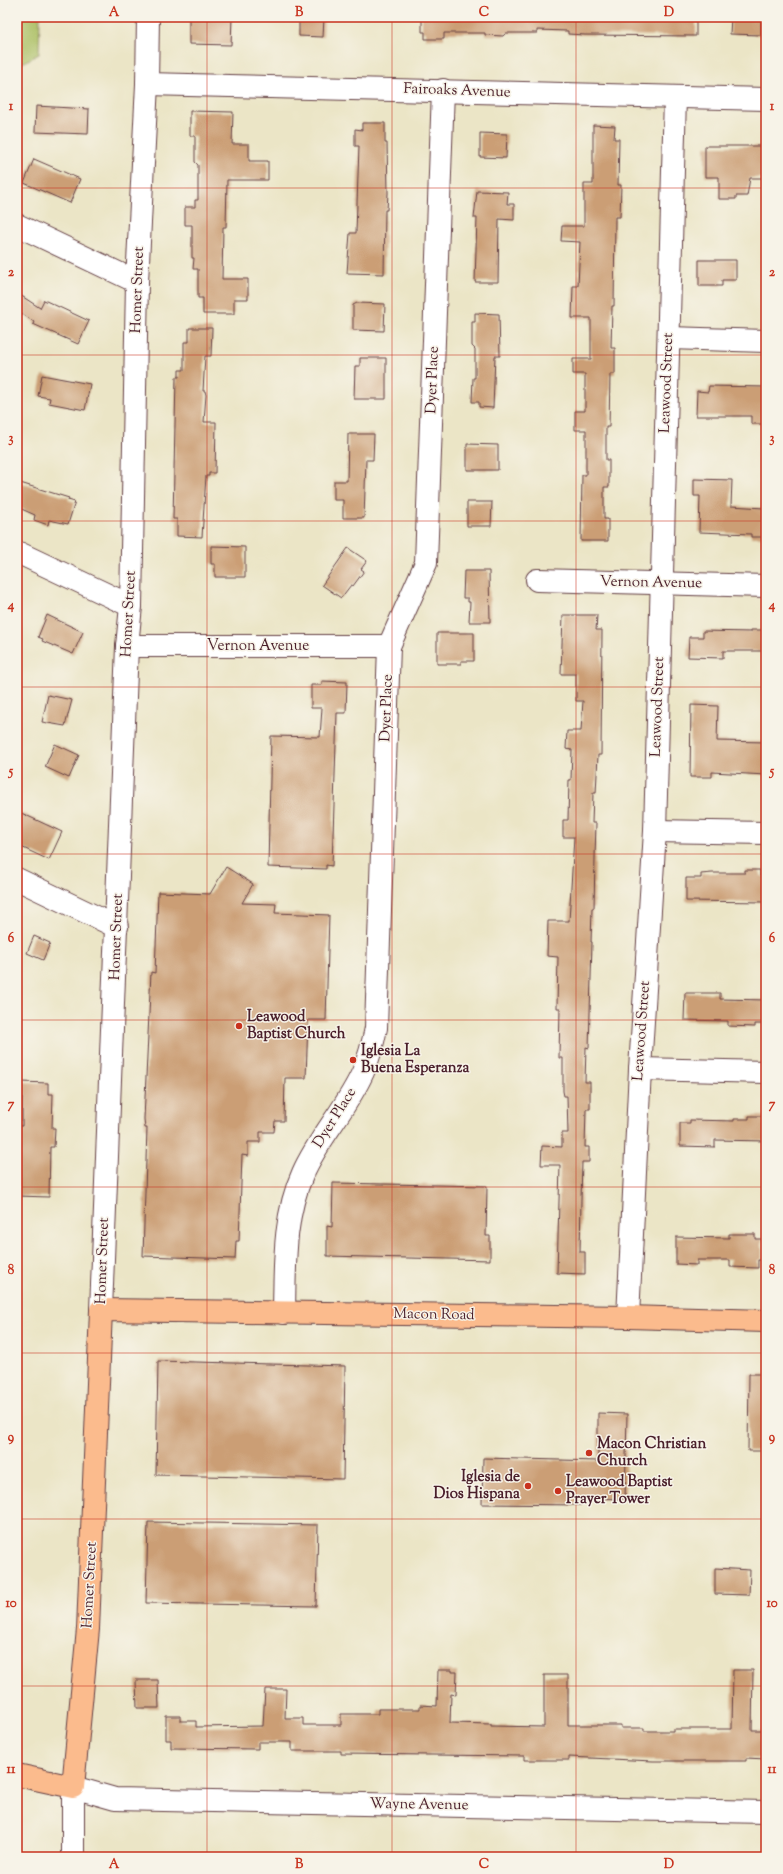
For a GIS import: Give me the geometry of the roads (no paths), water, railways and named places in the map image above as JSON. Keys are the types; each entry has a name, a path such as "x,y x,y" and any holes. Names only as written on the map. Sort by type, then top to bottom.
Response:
{"main road":[{"name":"Macon Road","path":"101,1310 628,1317 766,1321"},
{"name":"Homer Street","path":"73,1787 88,1629 101,1310"},
{"path":"17,1775 73,1787"}],"street":[{"name":"Homer Street","path":"101,1310 127,646 131,606 137,282 147,84 148,17"},
{"name":"Fairoaks Avenue","path":"147,84 766,99"},
{"name":"Dyer Place","path":"284,1313 286,1241 288,1218 294,1196 302,1173 315,1149 349,1098 363,1073 372,1048 376,1028 389,646 426,563 443,90"},
{"name":"Leawood Street","path":"628,1317 640,1069 655,831 675,97"},
{"path":"17,225 137,282"},
{"path":"669,338 766,341"},
{"path":"17,552 131,606"},
{"name":"Vernon Avenue","path":"537,580 766,586"},
{"name":"Vernon Avenue","path":"127,646 389,646"},
{"path":"655,831 766,833"},
{"path":"17,879 117,927"},
{"path":"640,1069 766,1072"},
{"name":"Homer Street","path":"73,1787 73,1857"},
{"name":"Wayne Avenue","path":"73,1787 114,1799 766,1812"}],"place":[{"name":"Leawood Baptist Church","path":"239,1026"},
{"name":"Iglesia La Buena Esperanza","path":"353,1060"},
{"name":"Macon Christian Church","path":"589,1453"},
{"name":"Iglesia de Dios Hispana","path":"528,1486"},
{"name":"Leawood Baptist Prayer Tower","path":"558,1491"}]}
